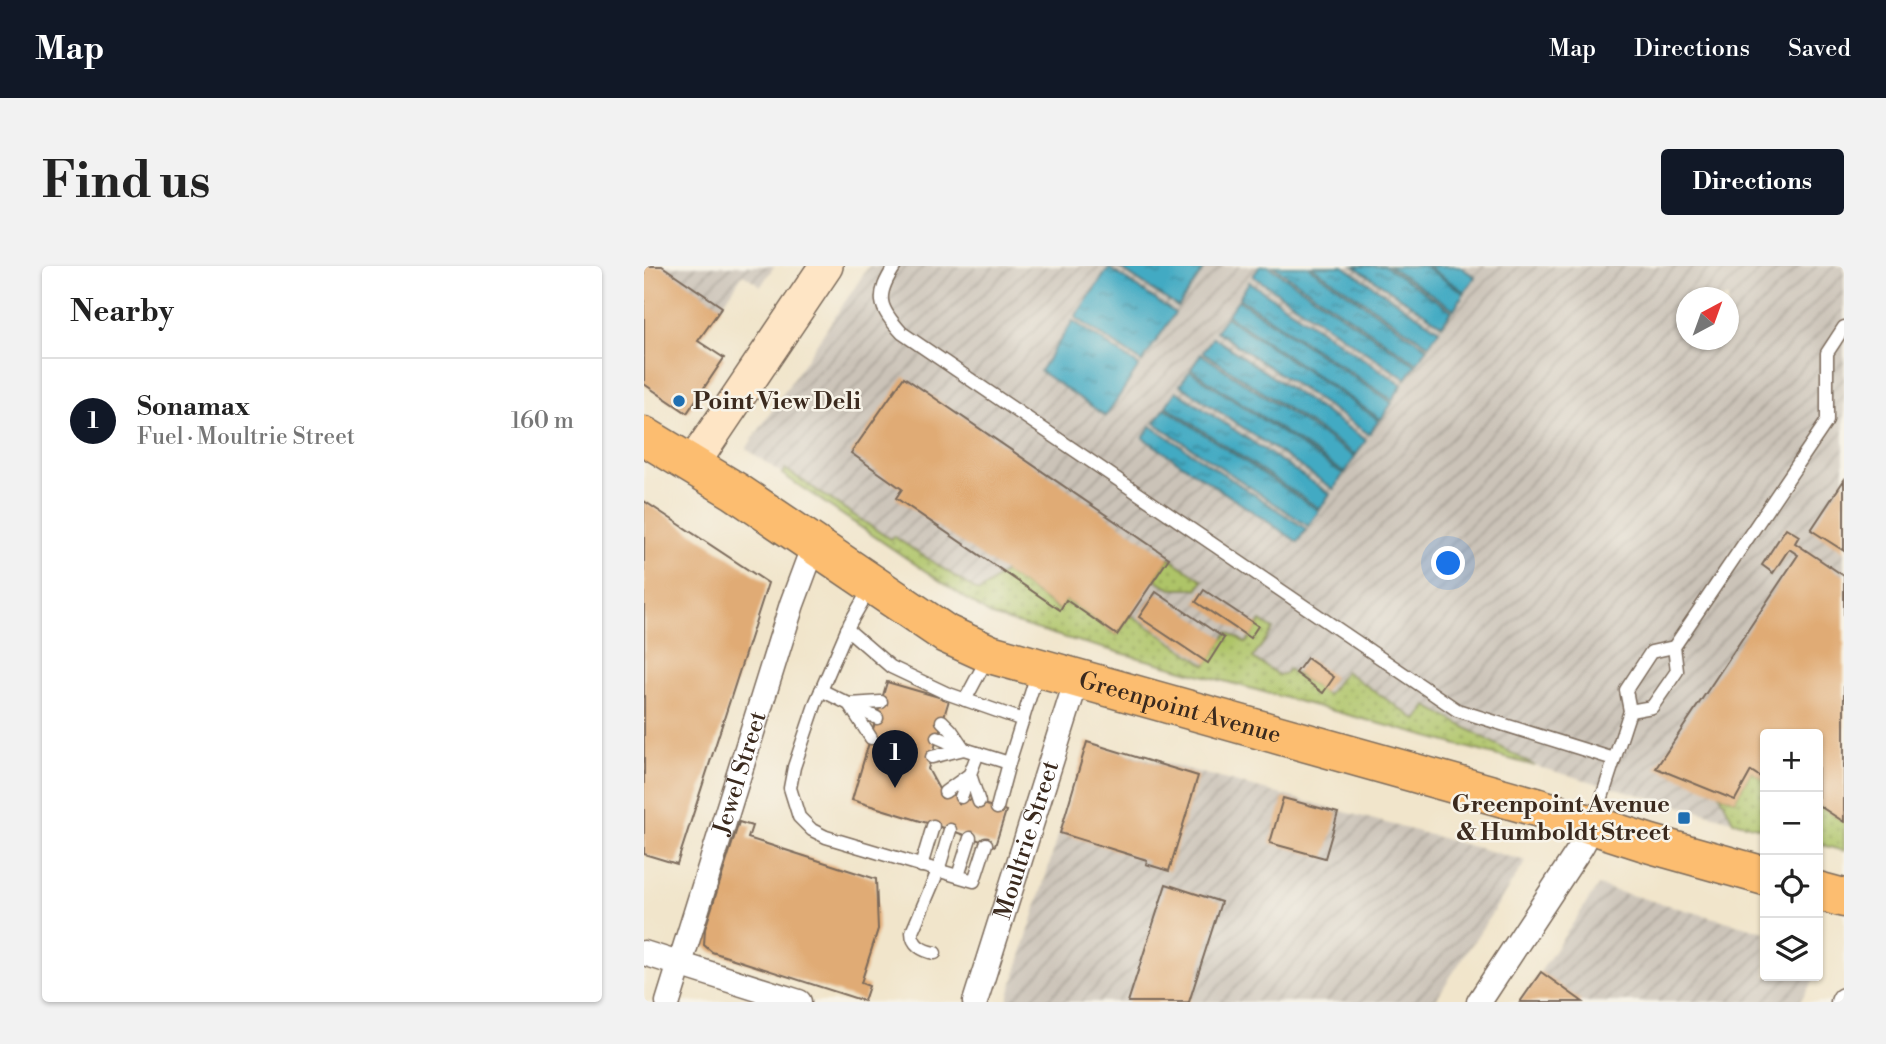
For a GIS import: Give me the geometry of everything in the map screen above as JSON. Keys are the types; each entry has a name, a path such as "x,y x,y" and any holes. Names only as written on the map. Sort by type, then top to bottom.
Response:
{"main road":[{"name":"Greenpoint Avenue","path":"644,436 735,491 946,634 990,654 1536,807 1651,844 1760,875"},
{"path":"1823,892 1844,898"}],"street":[{"path":"692,465 826,266"},
{"name":"Jewel Street","path":"668,1002 792,604 814,545"},
{"name":"Moultrie Street","path":"975,1002 1077,679"},
{"path":"1479,1002 1593,825"},
{"path":"644,953 799,1002"}],"lane":[{"path":"895,266 881,292 883,307 890,321 902,333 1457,710 1614,759"},
{"path":"1630,711 1652,707 1677,671 1674,647 1827,421 1827,353 1844,327"},
{"path":"872,585 848,629 807,725 790,788 799,817 812,830 826,837 974,881 986,844"},
{"path":"848,629 891,667 946,693 1023,720"},
{"path":"1593,825 1630,711 1626,690 1651,652 1674,647"},
{"path":"965,700 990,654"},
{"path":"997,808 1039,668"},
{"path":"821,690 877,718"},
{"path":"849,704 881,702"},
{"path":"849,704 871,738"},
{"path":"942,721 971,751 970,774 961,797"},
{"path":"937,737 1009,763"},
{"path":"932,757 971,751"},
{"path":"945,792 970,774"},
{"path":"970,774 979,802"},
{"path":"921,866 933,826"},
{"path":"935,953 927,952 915,944 912,932 938,871 950,830"},
{"path":"958,876 970,838"}],"shaded area":[{"path":"644,266 774,266 761,286 743,274 699,341 724,358 687,413 644,384"},
{"path":"869,266 1844,266 1844,851 1823,845 1823,729 1760,729 1760,828 992,616 746,449"},
{"path":"1087,742 1526,861 1434,1002 1007,1002"},
{"path":"1598,886 1760,931 1760,981 1814,981 1799,1002 1520,1002"}],"green space":[{"path":"785,469 890,539 893,536 979,592 1005,572 1059,610 1066,600 1117,635 1131,615 1206,665 1228,632 1246,643 1261,621 1273,629 1253,658 1279,675 1285,674 1288,669 1327,695 1345,671 1417,720 1427,706 1535,766 992,616 782,474"},
{"path":"1169,558 1203,580 1197,589 1171,589 1155,579"},
{"path":"1751,771 1760,777 1760,828 1733,821 1720,794 1735,800"},
{"path":"1823,808 1844,822 1844,851 1823,845"}],"water":[{"path":"1117,266 1206,266 1178,307"},
{"path":"1260,266 1268,266 1416,365 1406,379 1253,276"},
{"path":"1273,266 1307,266 1428,348 1417,363"},
{"path":"1311,266 1343,266 1439,330 1429,345"},
{"path":"1354,266 1385,266 1452,311 1442,325"},
{"path":"1389,266 1424,266 1464,293 1454,309"},
{"path":"1427,266 1459,266 1475,277 1465,292"},
{"path":"1109,268 1175,313 1142,362 1075,317"},
{"path":"1249,282 1402,385 1392,400 1239,298"},
{"path":"1238,300 1392,403 1381,419 1227,315"},
{"path":"1226,317 1379,420 1369,434 1216,331"},
{"path":"1073,321 1139,366 1106,416 1040,371"},
{"path":"1213,337 1366,440 1356,455 1203,352"},
{"path":"1201,354 1355,457 1345,473 1191,369"},
{"path":"1190,371 1343,474 1334,489 1180,385"},
{"path":"1176,391 1330,494 1320,509 1166,406"},
{"path":"1165,408 1319,511 1308,526 1155,423"},
{"path":"1151,426 1306,529 1298,542 1143,438"}],"building":[{"path":"644,266 662,266 722,307 698,341 724,358 687,413 644,384"},
{"path":"904,377 1169,558 1117,635 1066,600 1060,610 896,498 902,489 851,453"},
{"path":"1844,480 1844,551 1811,530"},
{"path":"644,501 768,583 677,864 644,854"},
{"path":"1786,528 1799,536 1795,543 1844,576 1844,822 1823,808 1823,729 1760,729 1760,777 1751,771 1735,800 1656,768 1798,555 1789,549 1773,573 1762,565"},
{"path":"1204,590 1258,626 1250,638 1196,602"},
{"path":"1156,592 1224,638 1208,663 1139,617"},
{"path":"1307,658 1334,677 1323,693 1296,673"},
{"path":"887,682 949,700 928,769 940,791 1006,811 995,846 852,800"},
{"path":"1087,742 1198,776 1169,871 1146,864 1147,860 1060,833"},
{"path":"1283,798 1338,813 1325,858 1270,843"},
{"path":"739,822 752,826 748,838 876,879 878,929 861,983 869,986 864,1001 712,952 704,945 705,929"},
{"path":"1166,884 1221,902 1189,1002 1128,1002"},
{"path":"1541,972 1583,1002 1520,1002"}],"place":[{"name":"Point View Deli","path":"679,401"},
{"name":"Sonamax","path":"895,788"},
{"name":"Greenpoint Avenue & Humboldt Street","path":"1684,818"}]}
